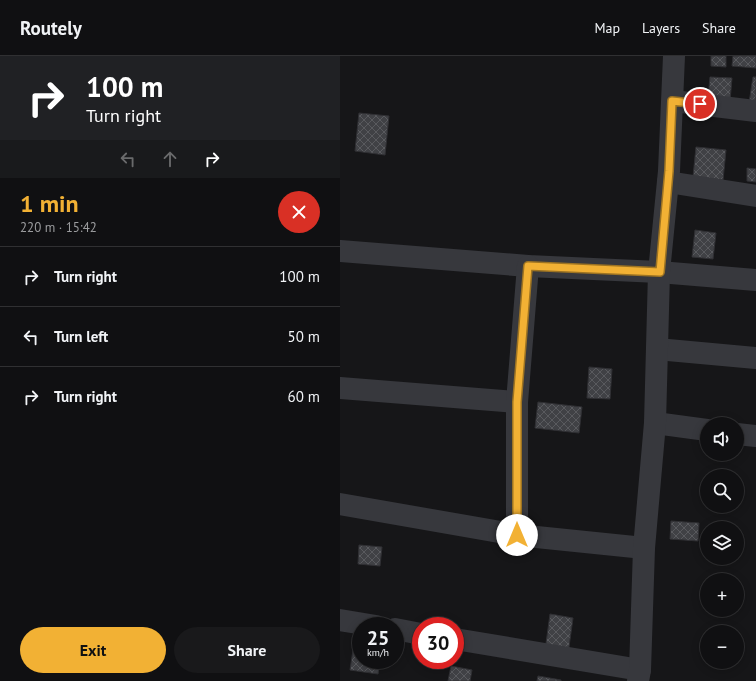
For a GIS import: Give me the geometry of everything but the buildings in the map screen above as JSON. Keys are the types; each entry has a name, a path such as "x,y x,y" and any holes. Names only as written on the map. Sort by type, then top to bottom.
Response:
{"street":[{"path":"464,641 639,675 644,548 655,423 660,272 668,182 674,56"},
{"path":"672,101 756,111"},
{"path":"668,182 756,196"},
{"path":"340,251 528,266 660,272 756,280"},
{"path":"517,535 517,402 528,266"},
{"path":"657,349 756,358"},
{"path":"340,388 517,402"},
{"path":"655,423 700,429"},
{"path":"744,435 756,436"},
{"path":"340,504 517,535 644,548"},
{"path":"340,620 352,622"}],"route":[{"path":"517,535 517,402 528,266 660,272 669,171 672,101 700,104"}]}
